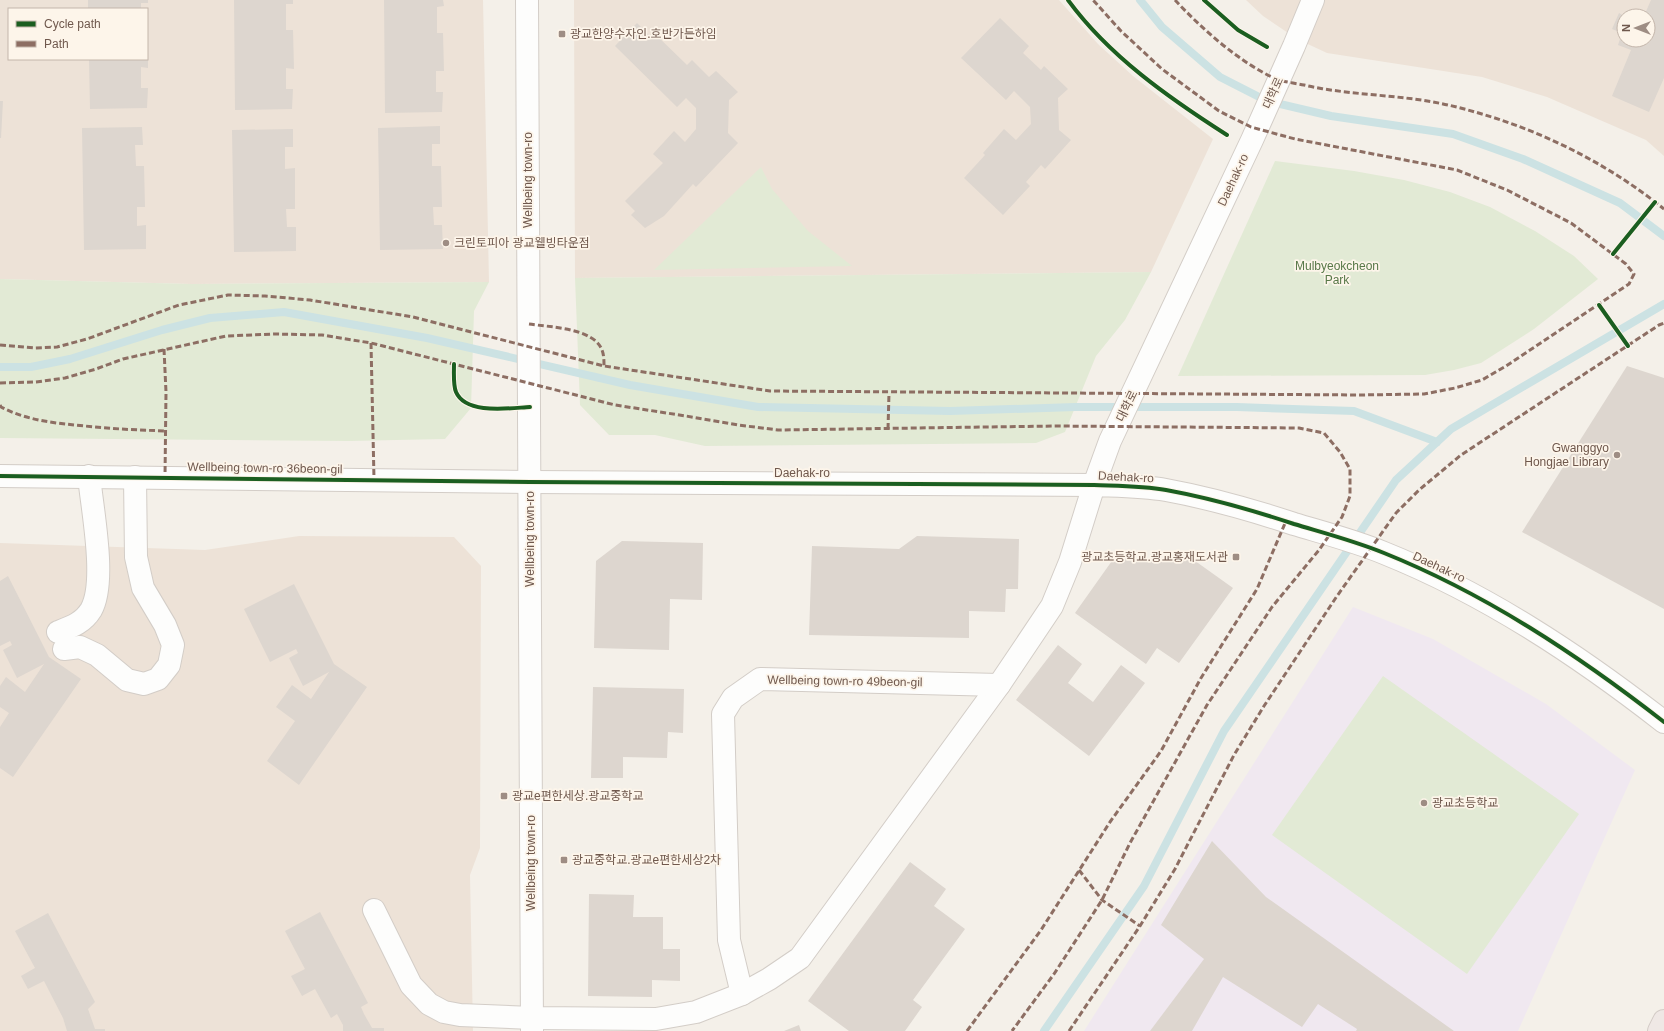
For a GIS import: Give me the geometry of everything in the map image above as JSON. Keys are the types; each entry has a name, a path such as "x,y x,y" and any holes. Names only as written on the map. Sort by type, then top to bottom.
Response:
{"highway":[{"path":"1659,1031 1664,1021"}],"street":[{"name":"Wellbeing town-ro","path":"527,0 532,1024"},
{"name":"대학로","path":"1252,140 1294,46 1312,0"},
{"name":"Daehak-ro","path":"1144,372 1252,140"},
{"name":"대학로","path":"1110,440 1144,372"},
{"name":"Daehak-ro","path":"1094,485 1110,440"},
{"name":"Wellbeing town-ro 36beon-gil","path":"0,476 135,476 530,482"},
{"path":"89,476 99,569 97,594 90,611 61,641 80,647 97,655 127,680 144,684 158,678 169,665 173,645 166,624 143,588 136,557 135,476"},
{"name":"Daehak-ro","path":"530,482 1094,485 1165,489 1228,503 1340,537 1384,553 1465,591 1511,616 1598,672 1664,722"},
{"path":"374,910 412,985 429,1004 444,1012 460,1015 532,1024 656,1019 696,1012 742,994 769,979 800,958 999,685 1052,606 1070,562 1094,485"},
{"name":"Wellbeing town-ro 49beon-gil","path":"742,994 729,940 723,714 733,698 760,679 999,685"}],"shaded area":[{"path":"0,0 483,0 489,282 192,284 0,279"},
{"path":"574,0 1059,0 1098,44 1133,76 1213,139 1151,272 575,278"},
{"path":"1246,0 1664,0 1664,156 1646,140 1547,97 1482,77 1327,53 1297,39 1263,16"},
{"path":"299,536 454,537 481,566 480,848 470,875 473,1031 0,1031 0,543 205,550"},
{"name":"광교초등학교","path":"1353,607 1433,639 1546,704 1635,770 1518,1031 1084,1031"}],"green space":[{"name":"Mulbyeokcheon Park","path":"1275,161 1354,171 1404,180 1450,192 1490,207 1535,231 1574,256 1598,279 1534,329 1481,363 1454,370 1425,375 1178,376"},
{"path":"761,167 772,189 808,231 852,266 654,270"},
{"path":"1151,272 1125,320 1096,356 1065,432 1036,443 705,446 655,435 609,435 580,405 575,278"},
{"path":"0,279 192,284 489,282 474,311 471,408 445,439 348,441 0,438"},
{"path":"1383,676 1579,814 1467,974 1272,835"}],"building":[{"path":"88,0 148,0 148,3 141,3 141,8 88,8"},
{"path":"234,0 293,0 293,4 286,4 286,30 293,30 294,69 286,68 286,89 293,89 292,109 235,110"},
{"path":"384,0 443,0 444,6 437,7 437,33 443,33 444,71 436,71 436,92 443,92 442,112 385,113"},
{"path":"1651,0 1664,0 1664,78 1649,112 1612,96 1631,50 1626,48 1656,48 1656,8 1648,8"},
{"path":"1000,18 1029,46 1023,53 1041,70 1044,66 1068,89 1058,98 1059,130 1071,140 1045,169 1041,165 1026,182 1030,186 1003,215 964,178 985,155 983,153 1004,129 1016,140 1031,124 1030,107 1014,91 1006,100 961,58"},
{"path":"1616,20 1616,31 1612,29"},
{"path":"637,23 650,36 653,32 687,65 692,60 709,77 716,71 738,92 729,100 728,133 738,143 696,187 693,184 664,216 645,228 631,215 635,211 625,201 663,163 653,154 674,131 685,142 696,129 696,108 686,98 677,107 615,46"},
{"path":"89,60 148,60 148,68 141,67 141,88 148,88 147,108 90,109"},
{"path":"0,101 3,101 1,138 0,138"},
{"path":"440,126 440,144 432,144 432,166 441,166 442,207 433,207 434,225 442,225 443,249 380,250 378,128"},
{"path":"142,127 143,145 135,145 136,166 144,166 145,207 137,207 137,226 146,225 146,249 84,250 82,128"},
{"path":"293,129 293,147 285,147 285,169 295,168 295,209 286,209 287,227 296,227 296,251 234,252 232,130"},
{"name":"Gwanggyo Hongjae Library","path":"1627,366 1664,378 1664,609 1522,532"},
{"path":"917,536 1019,539 1018,589 1006,589 1005,612 969,611 969,638 809,635 812,546 899,549"},
{"path":"622,541 703,543 702,600 670,599 669,650 594,648 596,561"},
{"path":"1114,558 1191,558 1233,588 1179,663 1157,648 1146,664 1075,613"},
{"path":"8,576 49,657 81,679 13,777 0,768 0,727 9,713 0,707 0,686 6,677 25,692 44,664 17,678 3,650 12,645 10,641 0,646 0,581"},
{"path":"294,584 334,664 367,687 299,785 267,761 295,721 276,707 292,685 311,699 329,672 303,686 289,658 298,653 296,649 270,662 244,609"},
{"path":"1058,645 1082,664 1068,683 1093,702 1121,665 1145,683 1089,756 1016,700"},
{"path":"593,687 684,689 683,733 668,732 667,758 623,757 623,778 591,778"},
{"path":"1212,841 1266,897 1454,1031 1356,1031 1357,1029 1318,1004 1302,1027 1223,977 1192,1031 1150,1031 1204,959 1161,925"},
{"path":"910,862 946,889 934,906 965,929 913,1000 922,1007 905,1031 849,1031 808,1001"},
{"path":"589,894 634,895 633,917 663,917 663,949 680,949 680,981 652,980 652,997 588,996"},
{"path":"320,912 368,1003 361,1007 364,1014 372,1028 384,1028 384,1031 343,1031 343,1025 337,1014 331,1018 315,989 302,996 291,976 305,969 285,931"},
{"path":"48,913 95,1002 88,1009 95,1029 105,1029 105,1031 67,1031 63,1018 44,981 28,989 21,976 35,968 15,931"},
{"path":"799,1025 801,1031 784,1031"}],"waterway":[{"path":"1140,0 1162,27 1220,77 1267,101 1331,116 1453,134 1523,159 1620,203 1664,236"},
{"path":"1044,1031 1144,886 1224,731 1396,480 1451,429 1664,304"},
{"path":"0,367 31,367 70,359 162,330 210,318 284,312 427,338 630,385 758,407 950,411 1075,407 1237,407 1354,411 1437,442"}],"marked path":[{"path":"0,345 35,348 57,347 87,339 179,305 228,295 265,296 310,300 413,317 604,366 770,391 1360,395 1424,394 1455,388 1482,380 1506,366 1629,284 1634,274 1626,264 1571,223 1507,190 1457,170 1295,139 1251,127 1219,111 1162,69 1121,31 1093,0"},
{"path":"1175,0 1221,44 1247,63 1274,78 1322,89 1430,101 1506,122 1534,132 1589,158 1615,174 1664,209"},
{"path":"1069,1031 1140,926 1175,869 1234,755 1264,706 1337,596 1396,513 1419,490 1461,455 1664,323"},
{"path":"529,324 570,330 590,337 602,350 604,356 604,366"},
{"path":"0,383 36,382 65,378 123,359 226,336 275,334 322,335 371,343 615,405 778,430 1056,426 1299,428 1324,433 1340,452 1350,469 1350,496 1342,517 1319,550 1272,607 1207,705 1130,843 1102,900 1054,974 1012,1031"},
{"path":"371,343 374,479"},
{"path":"164,349 166,392 165,477"},
{"path":"888,429 889,393"},
{"path":"0,405 11,412 52,422 105,428 165,431"},
{"path":"967,1031 1041,930 1110,822 1161,751 1201,678 1257,589 1286,521"},
{"path":"1079,870 1102,900 1140,926"}],"cycle path":[{"path":"1068,0 1102,40 1141,75 1183,106 1227,135"},
{"path":"1204,0 1238,30 1267,47"},
{"path":"1613,254 1655,202"},
{"path":"1599,305 1628,346"},
{"path":"454,364 454,382 456,392 461,399 469,404 479,407 500,409 530,407"},
{"path":"0,476 530,482 1094,485 1130,486 1157,489 1182,493 1231,505 1339,537 1384,553 1422,569 1495,607 1565,650 1664,722"}],"place":[{"name":"광교한양수자인.호반가든하임","path":"562,34"},
{"name":"크린토피아 광교웰빙타운점","path":"446,243"},
{"name":"Gwanggyo Hongjae Library","path":"1617,455"},
{"name":"광교초등학교.광교홍재도서관","path":"1236,557"},
{"name":"광교e편한세상.광교중학교","path":"504,796"},
{"name":"광교초등학교","path":"1424,803"},
{"name":"광교중학교.광교e편한세상2차","path":"564,860"}]}
